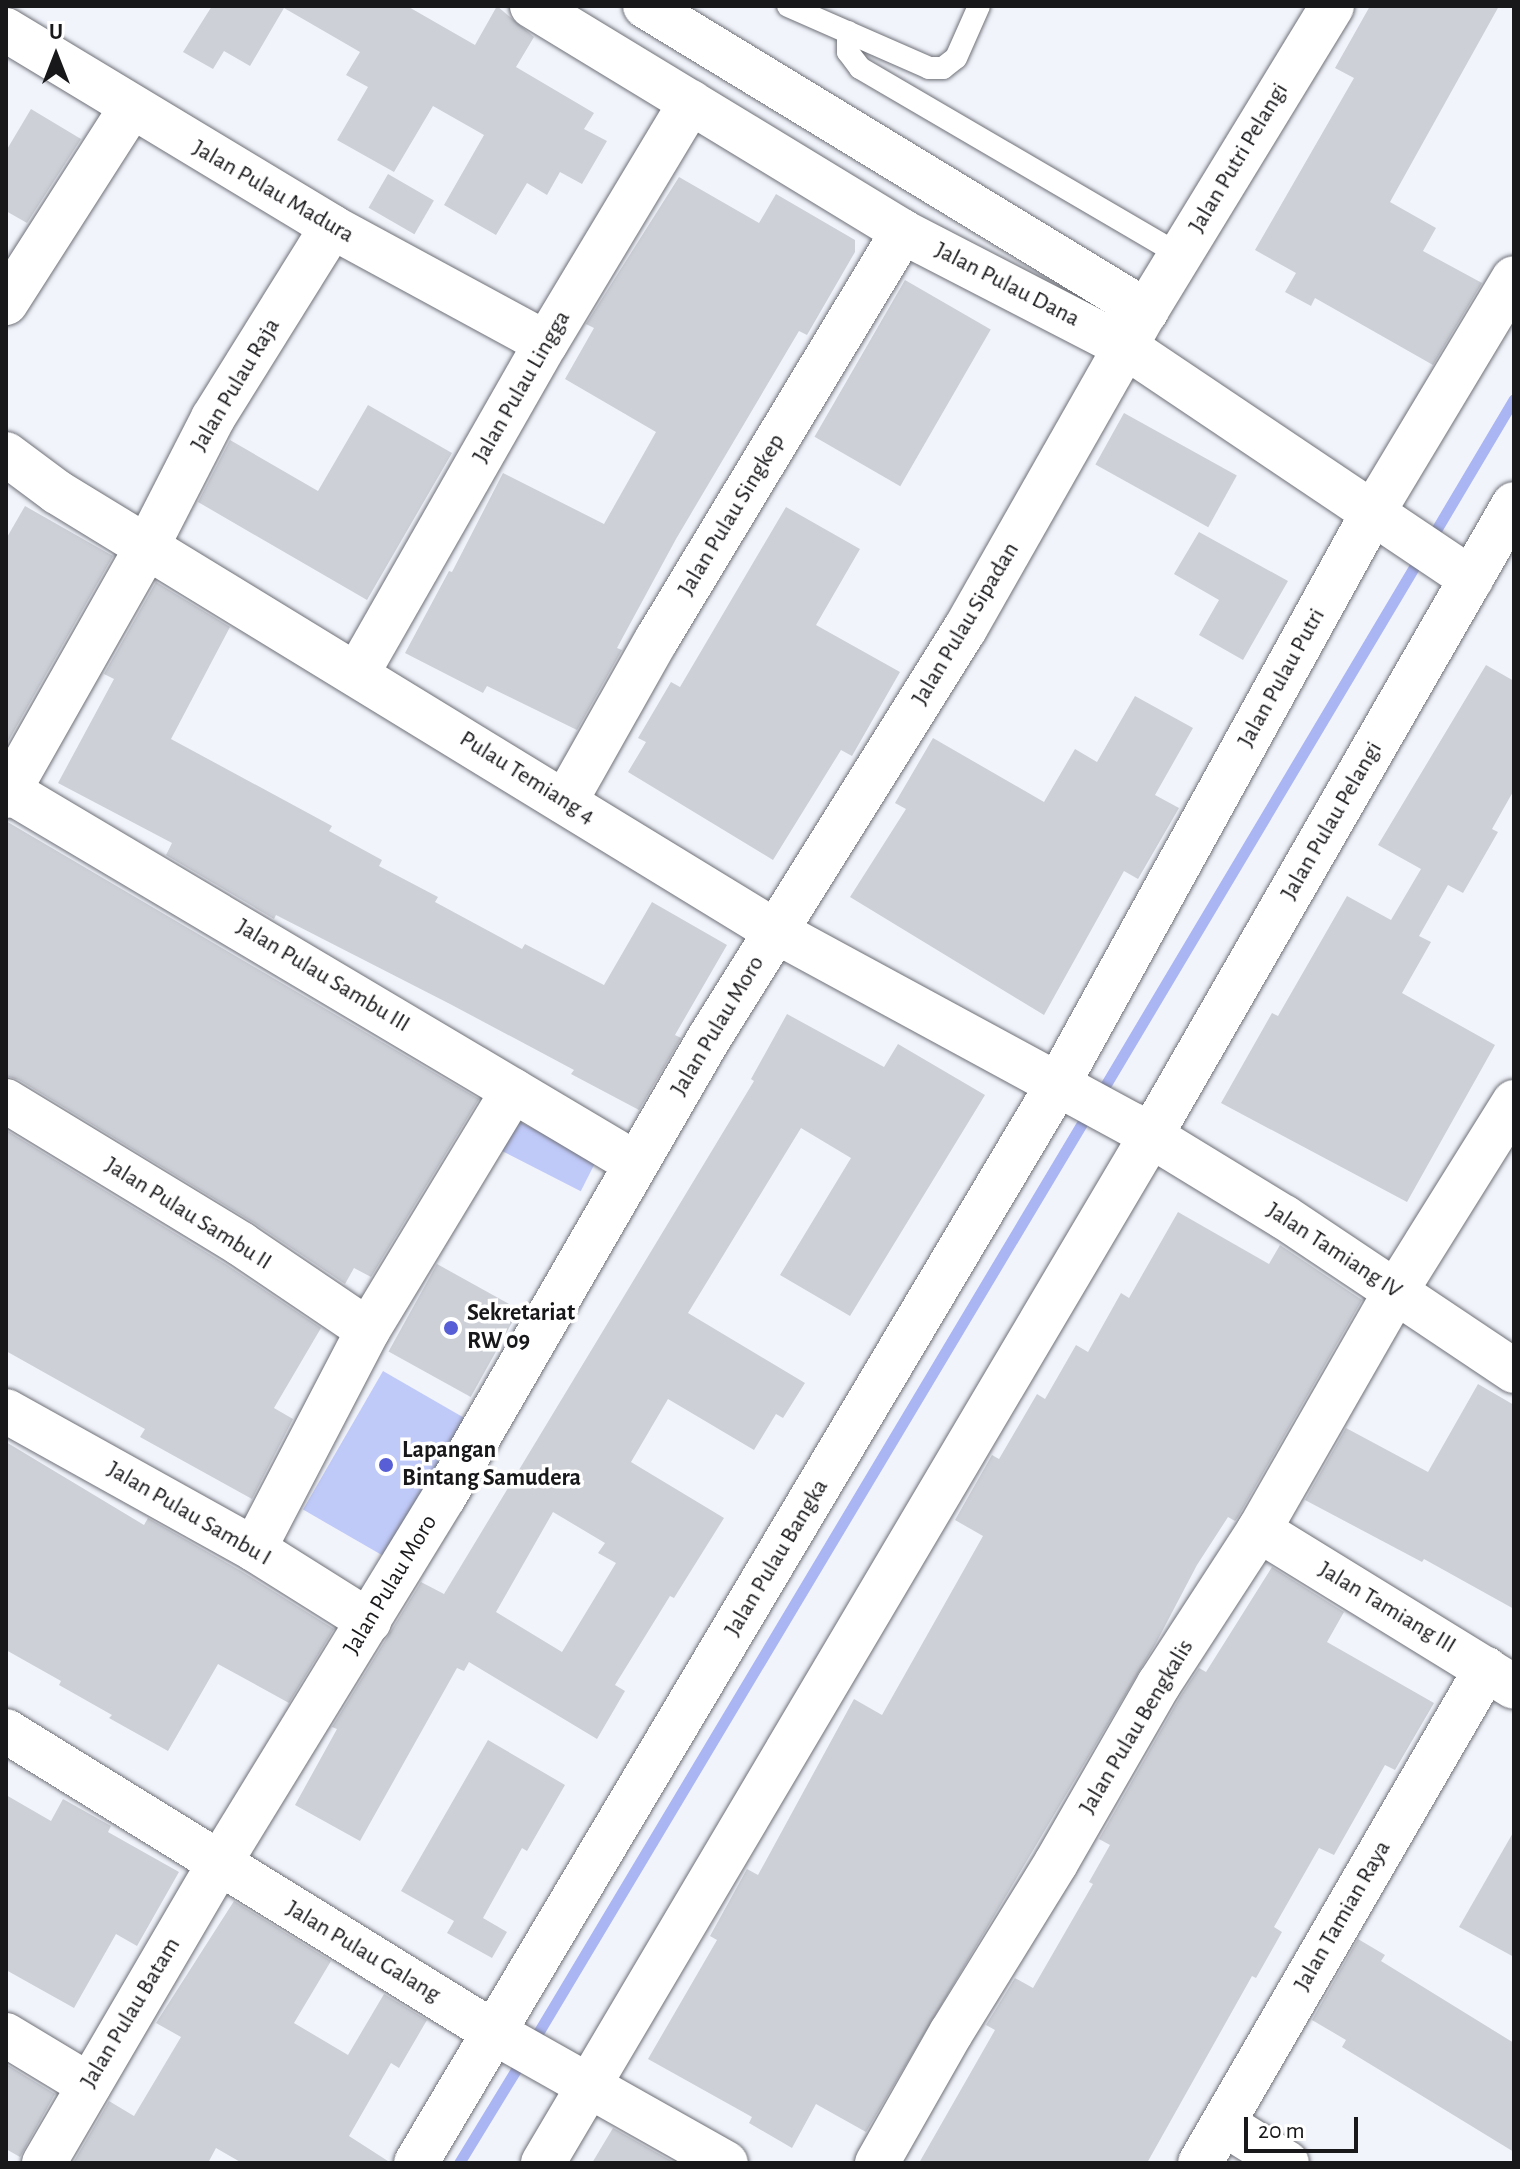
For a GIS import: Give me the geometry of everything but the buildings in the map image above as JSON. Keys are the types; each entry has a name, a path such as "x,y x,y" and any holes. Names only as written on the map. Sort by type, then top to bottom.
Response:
{"street":[{"name":"Jalan Pulau Dana","path":"532,6 903,232 1136,329"},
{"name":"Jalan Pulau Dana","path":"645,6 1136,329 1256,432 1459,573"},
{"name":"Jalan Putri Pelangi","path":"1136,329 1320,9"},
{"name":"Jalan Pulau Madura","path":"6,30 130,109 332,227 546,343"},
{"name":"Jalan Pulau Lingga","path":"357,674 546,343 691,102"},
{"path":"6,303 130,109"},
{"name":"Jalan Pulau Raja","path":"8,793 147,547 213,418 332,227"},
{"name":"Jalan Pulau Singkep","path":"565,802 657,639 903,232"},
{"name":"Jalan Pulau Putri","path":"1066,1088 1386,523 1514,278"},
{"name":"Jalan Pulau Sipadan","path":"775,931 965,629 1136,329"},
{"name":"Pulau Temiang 4","path":"6,454 57,492 775,931 1066,1088"},
{"name":"Jalan Pulau Pelangi","path":"1142,1131 1459,573 1514,504"},
{"name":"Jalan Pulau Sambu III","path":"8,793 635,1163"},
{"name":"Jalan Pulau Moro","path":"219,1864 369,1621 635,1163 775,931"},
{"name":"Jalan Tamiang IV","path":"1066,1088 1284,1217 1514,1371"},
{"name":"Jalan Pulau Bangka","path":"416,2163 504,2038 1066,1088"},
{"path":"254,1549 368,1330 513,1091"},
{"name":"Jalan Pulau Sambu II","path":"6,1101 241,1244 368,1330"},
{"name":"Jalan Pulau Bengkalis","path":"877,2163 1159,1684 1259,1530 1396,1291 1514,1102"},
{"path":"543,2163 576,2079 1142,1131"},
{"name":"Jalan Pulau Sambu I","path":"6,1411 254,1549 369,1621"},
{"name":"Jalan Tamiang III","path":"1259,1530 1500,1678"},
{"name":"Jalan Tamian Raya","path":"1200,2163 1500,1678"},
{"name":"Jalan Pulau Galang","path":"6,1731 504,2038 726,2163"},
{"name":"Jalan Pulau Batam","path":"44,2163 219,1864"},
{"path":"6,2035 89,2085"},
{"path":"1224,2124 1287,2163"}],"lane":[{"path":"788,6 929,68 943,68 956,58 979,6"},
{"path":"848,32 848,52 860,68 1180,255"}],"shaded area":[{"path":"516,1120 596,1161 581,1191 501,1150"},
{"name":"Lapangan Bintang Samudera","path":"383,1371 467,1420 387,1558 303,1510"}],"waterway":[{"path":"1429,542 1514,399"},
{"path":"1099,1096 1420,557"},
{"path":"532,2043 1090,1110"},
{"path":"459,2163 523,2058"}],"place":[{"name":"Sekretariat RW 09","path":"451,1328"},
{"name":"Lapangan Bintang Samudera","path":"386,1465"}]}
